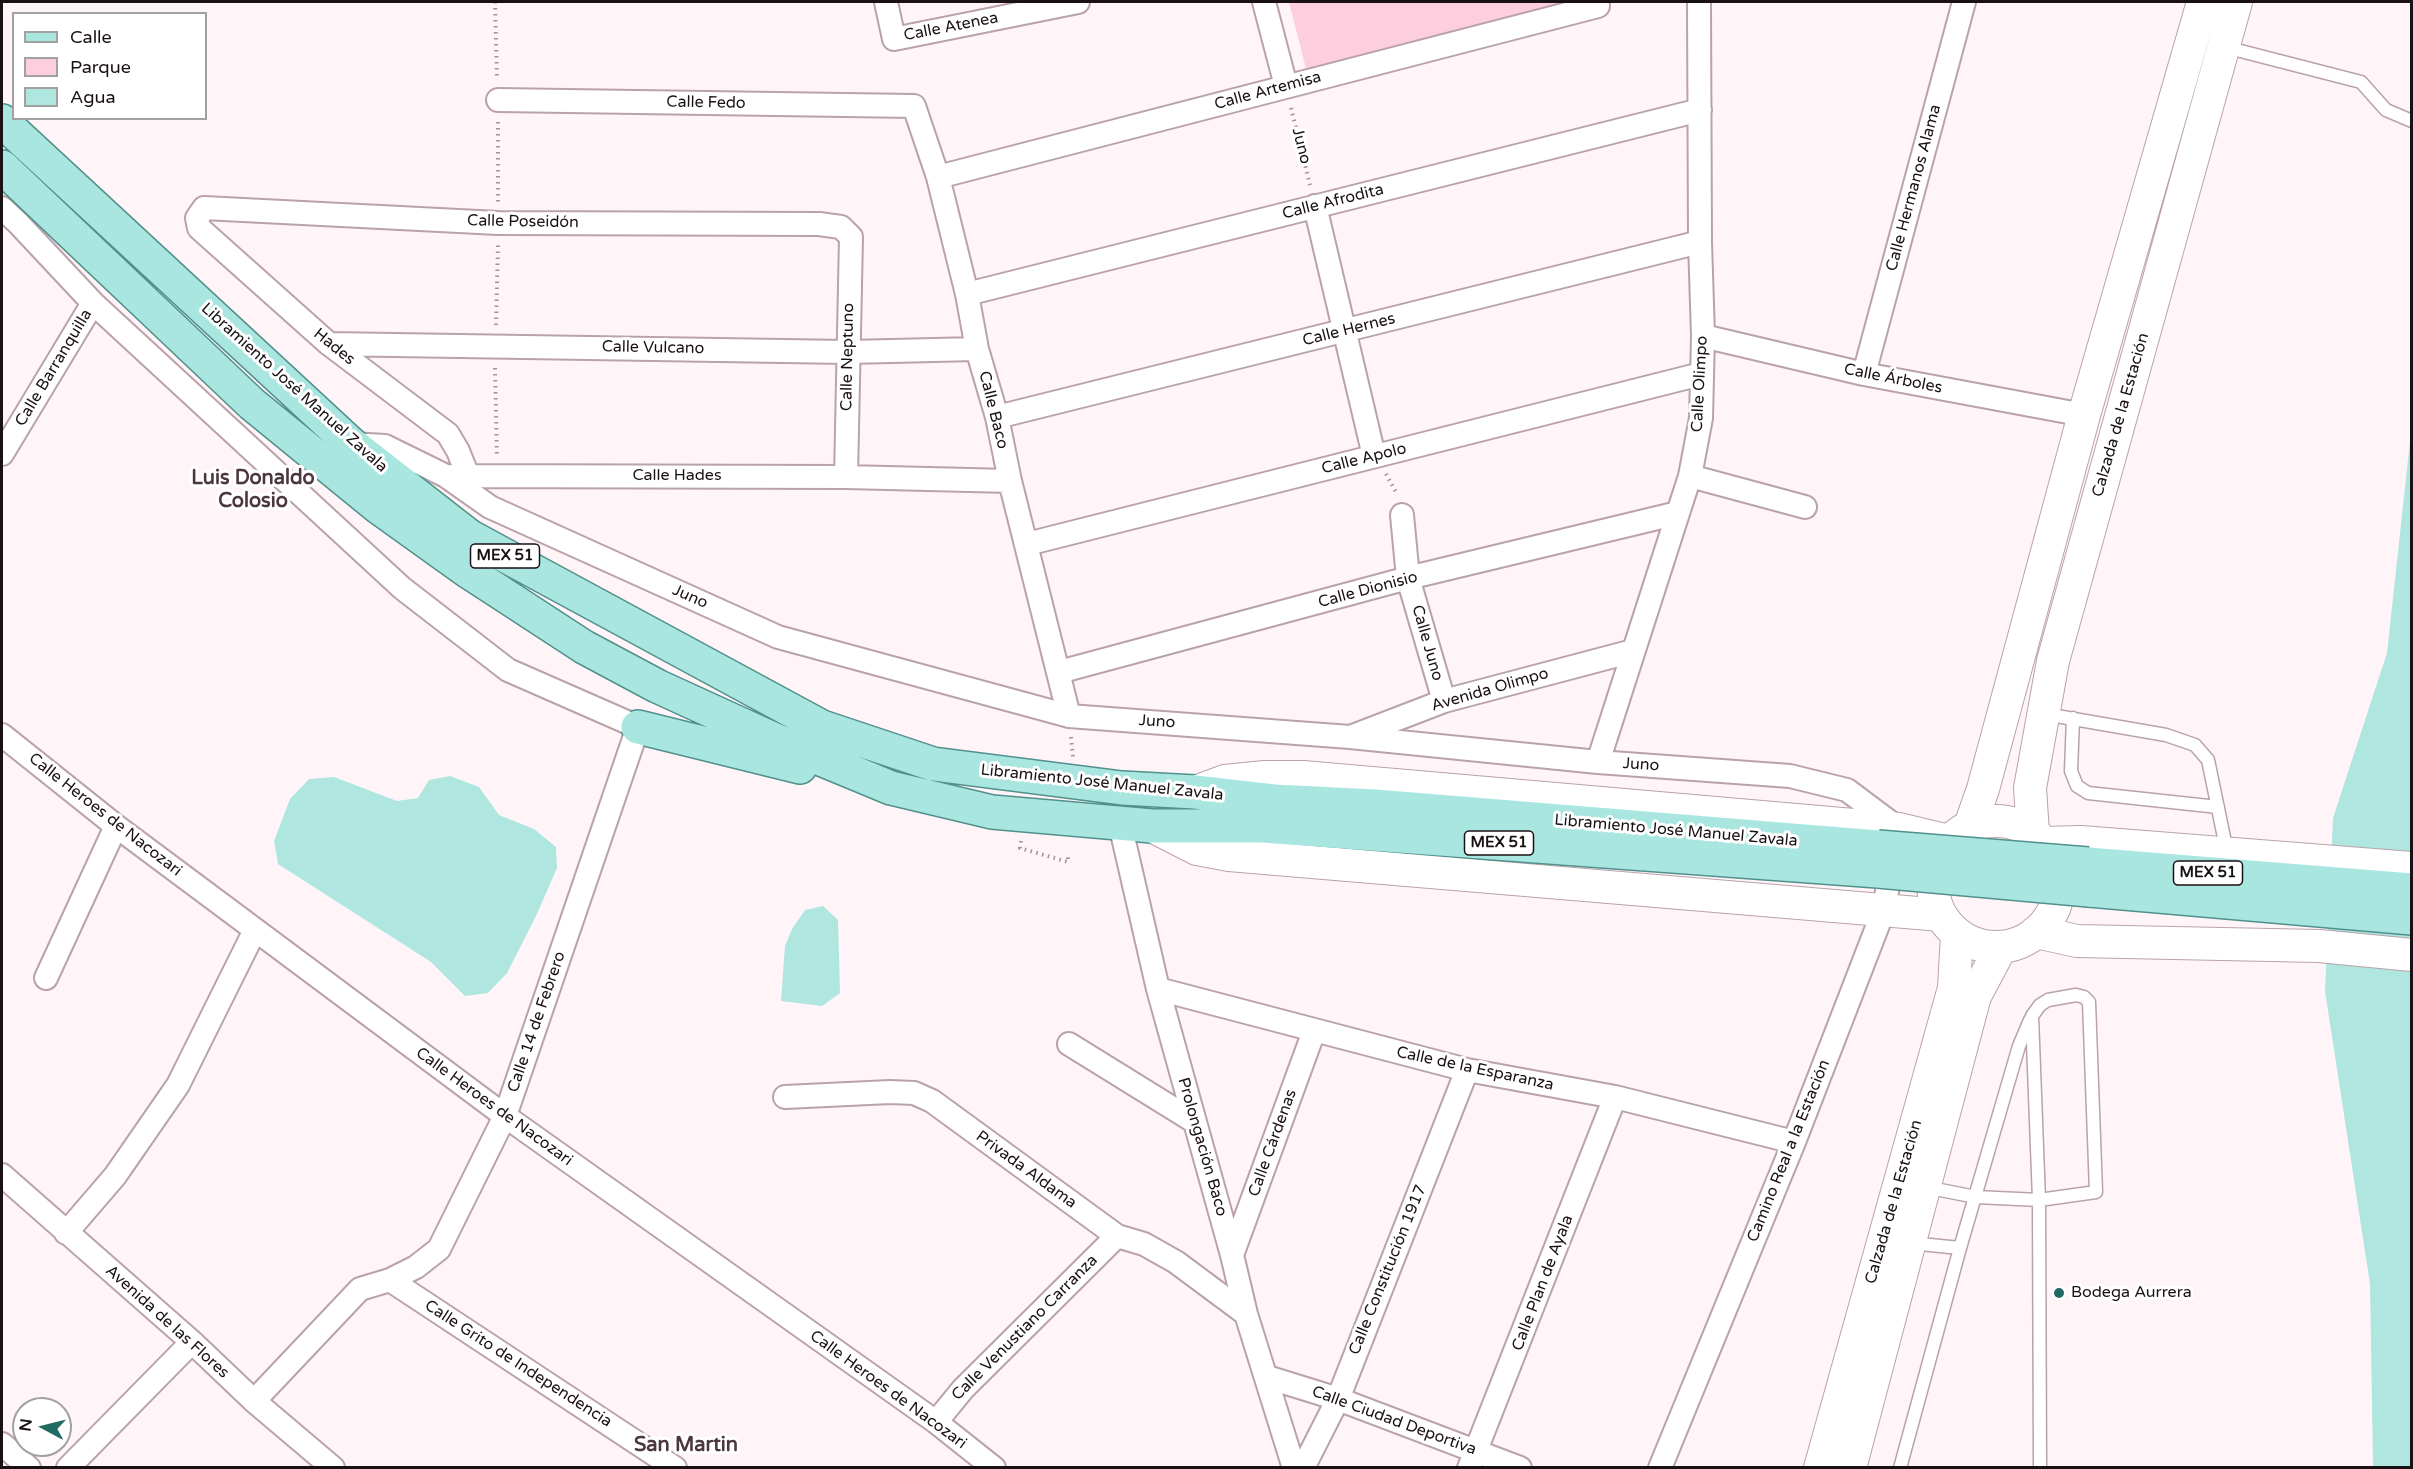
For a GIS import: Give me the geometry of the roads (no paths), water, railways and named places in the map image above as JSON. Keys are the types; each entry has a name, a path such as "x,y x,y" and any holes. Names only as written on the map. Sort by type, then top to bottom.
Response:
{"main road":[{"name":"Calzada de la Estación","path":"1959,834 1983,789 2084,415 2203,2"},
{"name":"Calzada de la Estación","path":"2038,838 2030,788 2058,716 2053,661 2236,2"},
{"name":"Libramiento José Manuel Zavala","path":"2,121 351,444 469,536 822,727 933,764 1122,788 1195,792 1274,801 1375,806 1885,849 2088,877 2326,884 2412,890"},
{"name":"Libramiento José Manuel Zavala","path":"2,167 252,404 377,506 469,572 584,647 657,686 775,740 891,788 992,812 1136,825 1263,826 1885,849"},
{"path":"638,727 891,788"},
{"path":"1885,849 1959,834 1986,821 2003,821 2019,825 2038,838 2054,860 2058,879 2057,899 2049,917 2036,932 2020,942 2001,947 1985,946 1971,942 1949,924 1934,896 1933,877 1938,858 1959,834"},
{"path":"1136,825 1197,849 1229,855 1883,912 1949,924"},
{"path":"2038,838 2227,854 2326,884 2412,868"},
{"name":"Libramiento José Manuel Zavala","path":"2326,884 2412,918"},
{"name":"Calzada de la Estación","path":"1820,1467 1954,988 1949,924"},
{"path":"2036,932 2077,941 2319,946 2412,954"},
{"name":"Calzada de la Estación","path":"1850,1467 1975,996 2001,947"}],"street":[{"name":"Calle Atenea","path":"885,2 894,39 1078,2"},
{"path":"1264,2 1286,86"},
{"name":"Calle Olimpo","path":"1598,762 1690,476 1701,418 1703,336 1700,242 1699,2"},
{"name":"Calle Hermanos Alama","path":"1864,374 1964,2"},
{"name":"Calle Artemisa","path":"938,177 1598,6"},
{"name":"Calle Fedo","path":"498,100 914,106"},
{"name":"Calle Baco","path":"914,106 938,177 967,294 977,349 997,417 1010,481 1069,716"},
{"name":"Calle Afrodita","path":"967,294 1700,110"},
{"path":"1315,206 1374,456"},
{"name":"Calle Barranquilla","path":"2,208 93,303 2,454"},
{"name":"Calle Poseidón","path":"197,218 204,208 498,223 819,224 841,227 851,237"},
{"name":"Hades","path":"197,218 199,228 330,344 447,434 458,451 457,476"},
{"name":"Calle Neptuno","path":"846,477 851,237"},
{"name":"Calle Hernes","path":"997,417 1700,242"},
{"path":"93,303 402,588 508,670 638,727"},
{"name":"Calle Árboles","path":"1703,336 1864,374 2084,415"},
{"name":"Calle Vulcano","path":"330,344 848,352 977,349"},
{"name":"Calle Apolo","path":"1027,544 1701,374"},
{"name":"Calle Hades","path":"351,444 386,446 457,476 846,477 1010,481"},
{"name":"Juno","path":"457,476 490,507 778,637 1069,716 1350,737 1598,762 1790,776 1848,790 1885,849"},
{"path":"1690,476 1805,507"},
{"name":"Calle Dionisio","path":"1059,672 1408,578 1678,513"},
{"name":"Calle Juno","path":"1402,515 1408,578 1444,700"},
{"name":"Avenida Olimpo","path":"1350,737 1444,700 1633,651"},
{"name":"Calle 14 de Febrero","path":"254,1401 360,1289 390,1280 416,1268 440,1249 505,1116 638,727"},
{"name":"Calle Heroes de Nacozari","path":"2,735 116,826 505,1116 936,1422 993,1467"},
{"name":"Prolongación Baco","path":"1136,825 1158,989 1232,1255 1246,1314 1294,1467"},
{"path":"46,978 116,826"},
{"name":"Camino Real a la Estación","path":"1660,1467 1794,1142 1883,912 1885,849"},
{"path":"66,1233 115,1176 178,1085 255,930"},
{"name":"Calle de la Esparanza","path":"1158,989 1467,1070 1615,1097 1794,1142"},
{"name":"Calle Cárdenas","path":"1232,1255 1314,1031"},
{"path":"1069,1044 1195,1122"},
{"name":"Calle Constitución 1917","path":"1303,1467 1338,1399 1467,1070"},
{"name":"Privada Aldama","path":"786,1097 914,1093 932,1101 1117,1236 1144,1244 1176,1262 1246,1314"},
{"name":"Calle Plan de Ayala","path":"1473,1459 1615,1097"},
{"name":"Avenida de las Flores","path":"2,1175 192,1342 254,1401 333,1467"},
{"name":"Calle Venustiano Carranza","path":"936,1422 963,1389 1117,1236"},
{"name":"Calle Grito de Independencia","path":"390,1280 675,1467"},
{"path":"68,1467 192,1342"},
{"name":"Calle Ciudad Deportiva","path":"1267,1377 1338,1399 1473,1459 1520,1467"},
{"path":"2,1444 29,1467"}],"lane":[{"path":"2224,47 2361,82 2386,110 2412,121"},
{"path":"2218,807 2088,793 2077,786 2071,771 2058,716 2166,735 2195,745 2208,760 2218,807 2227,854"},
{"path":"1900,1467 1960,1248 1976,1197 2019,1046 2032,1016 2040,1005 2048,1000 2076,995 2084,997 2089,1002 2096,1192 2039,1200 1976,1197 1924,1187"},
{"path":"2032,1016 2039,1200 2040,1467"},
{"path":"1910,1243 1960,1248"}],"water":[{"path":"2411,432 2411,1467 2373,1467 2370,1284 2325,991 2333,818 2387,653"},
{"path":"450,776 479,787 499,815 534,829 556,847 557,868 507,973 488,993 465,996 431,962 278,864 274,841 290,799 309,779 334,777 397,801 418,798 429,780"},
{"path":"823,906 838,920 840,993 822,1006 781,1001 785,946 792,929 805,910"}],"place":[{"name":"Bodega Aurrera","path":"2059,1293"}],"district":[{"name":"Luis Donaldo Colosio","path":"253,490"},
{"name":"San Martin","path":"686,1446"}]}
